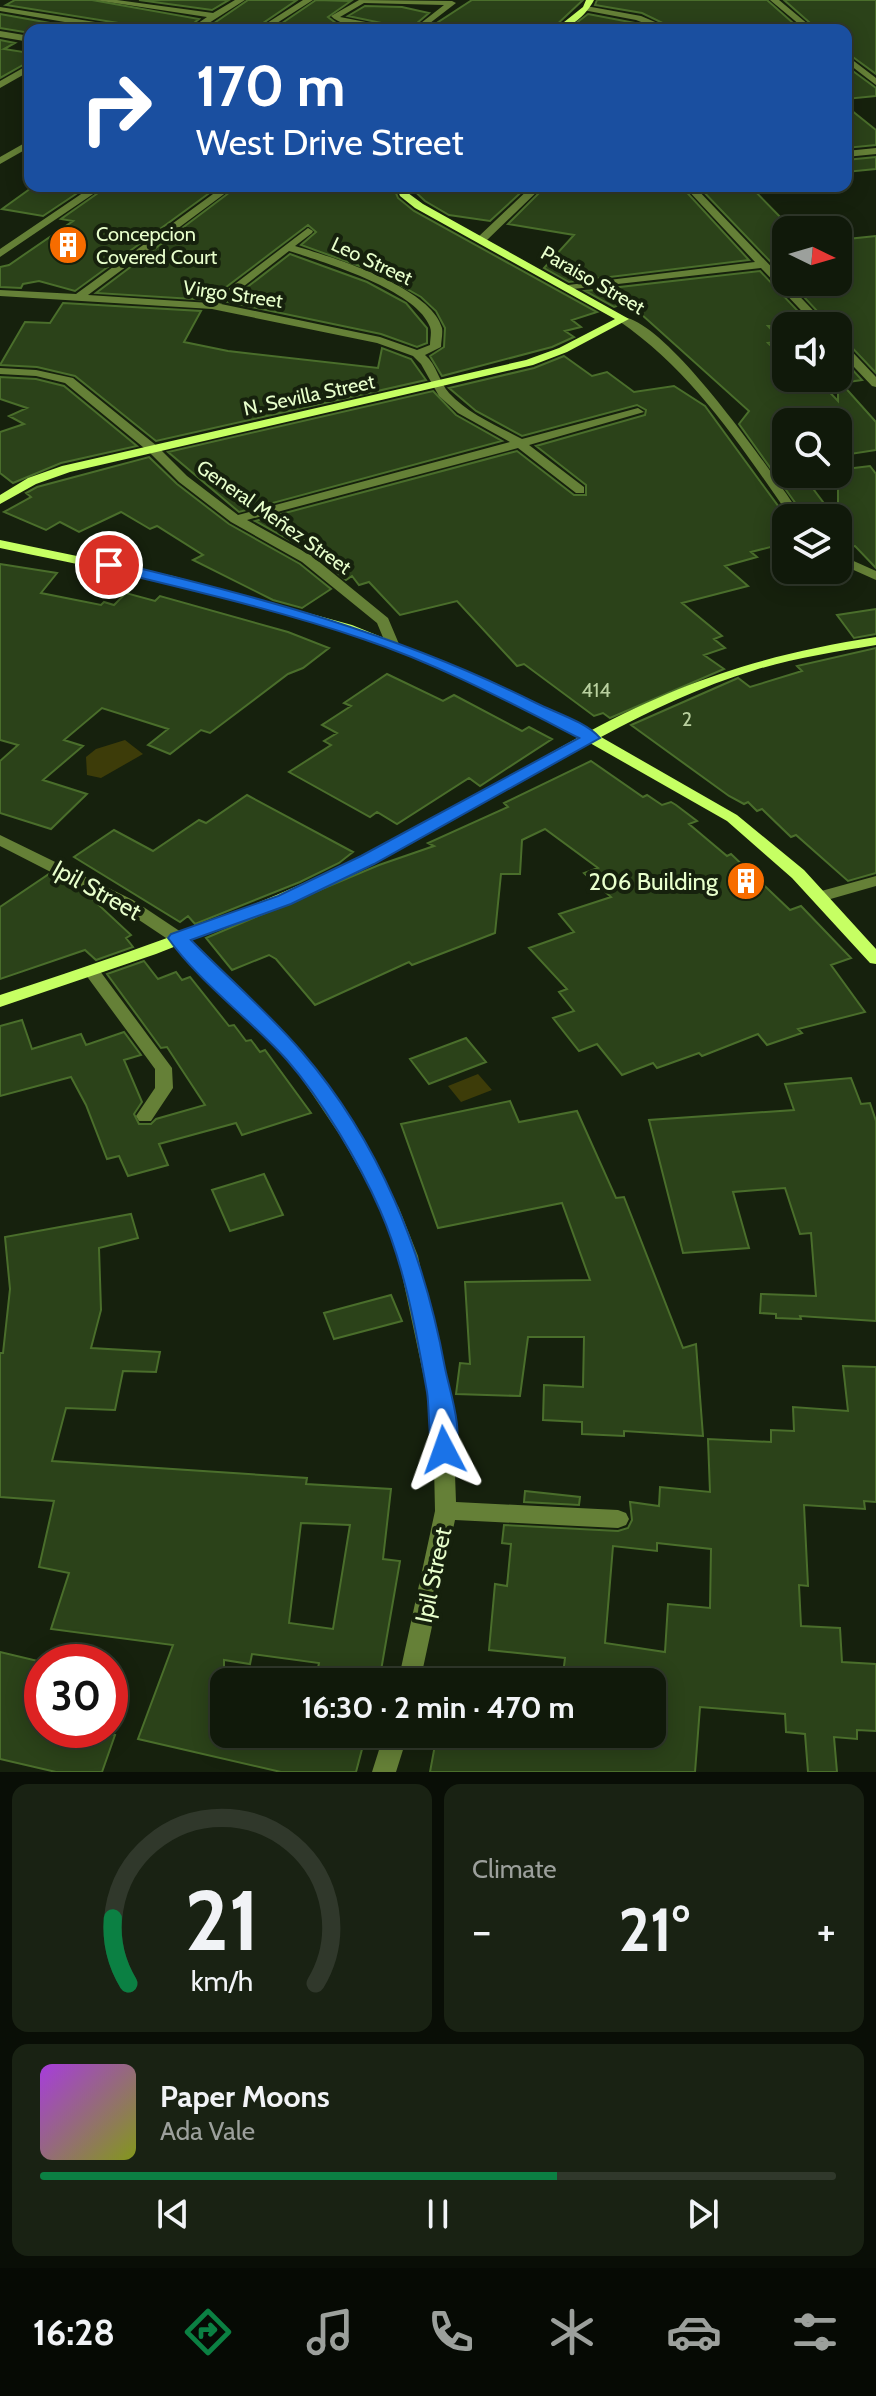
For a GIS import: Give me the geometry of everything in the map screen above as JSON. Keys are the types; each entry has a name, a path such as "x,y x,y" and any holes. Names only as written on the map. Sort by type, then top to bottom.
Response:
{"street":[{"path":"99,0 214,16"},
{"path":"201,24 241,0"},
{"path":"270,24 309,0"},
{"path":"774,0 804,24"},
{"path":"361,24 340,21 335,16 363,1 452,3 424,24"},
{"path":"565,24 588,4 654,24"},
{"path":"0,9 91,24"},
{"path":"0,34 24,38"},
{"path":"852,63 876,82"},
{"path":"0,85 24,71"},
{"path":"0,161 24,147"},
{"path":"852,153 876,151"},
{"path":"0,254 91,192"},
{"path":"80,296 222,192"},
{"name":"Paraiso Street","path":"403,192 419,206 623,319 672,358 710,401 787,504"},
{"path":"481,240 532,192"},
{"path":"695,192 809,312"},
{"path":"212,306 308,231"},
{"path":"0,240 16,243"},
{"name":"Leo Street","path":"288,247 347,265 407,295 437,323 439,336 435,347 417,354"},
{"path":"568,288 765,264"},
{"name":"Virgo Street","path":"0,293 212,306 365,337 417,354"},
{"name":"N. Sevilla Street","path":"0,500 47,475 438,386 547,357 623,319"},
{"path":"417,354 426,362 438,386 462,410 521,444 580,490"},
{"path":"852,358 876,384"},
{"name":"General Meñez Street","path":"0,371 36,373 69,380 153,449 183,479 236,519 307,559 383,621 392,644"},
{"path":"236,519 638,412"},
{"path":"0,544 173,580 392,644 490,686 592,738 732,818 783,860 876,959"},
{"path":"852,565 876,576"},
{"path":"0,1001 284,900 381,853 592,738 726,675 798,655 876,641"},
{"name":"Ipil Street","path":"0,840 127,904 178,938 296,1057 348,1133 390,1208 408,1256 443,1420 446,1511 412,1668"},
{"path":"820,897 876,881"},
{"path":"91,971 163,1068 167,1080 164,1091 145,1116"},
{"path":"446,1511 618,1519"},
{"path":"384,1772 392,1748"}],"shaded area":[{"path":"125,740 143,754 101,778 87,775 86,757 96,749"},
{"path":"478,1074 492,1090 461,1102 448,1086"}],"building":[{"path":"15,0 92,0 199,19 193,24 125,24 6,5"},
{"path":"139,0 229,0 212,10"},
{"path":"248,0 297,0 262,24 213,24"},
{"path":"316,0 351,1 328,17 339,24 281,24"},
{"path":"472,0 583,0 557,24 435,24"},
{"path":"597,0 767,0 794,24 665,24 642,13 595,5"},
{"path":"784,0 876,0 876,74 852,56 852,24 811,24"},
{"path":"365,6 402,7 429,13 416,24 386,24 348,16"},
{"path":"0,14 50,23 24,24 24,32 0,28"},
{"path":"588,14 638,24 575,24"},
{"path":"0,40 15,43 4,49 24,52 24,64 0,78"},
{"path":"852,70 876,88 876,96 852,98"},
{"path":"852,111 876,130 876,145 852,147"},
{"path":"876,157 876,169 852,171 852,159"},
{"path":"26,192 79,192 43,216 2,209"},
{"path":"99,192 211,192 75,291 39,281 23,284 21,288 0,287 0,267 9,265 73,221 61,219"},
{"path":"230,192 396,192 414,211 597,312 572,320 581,327 565,331 574,337 552,347 442,376 430,356 444,347 445,328 436,311 421,297 379,273 301,245 316,232 308,225 209,300 96,293"},
{"path":"415,192 521,192 490,221 449,215"},
{"path":"540,192 687,192 749,260 569,282 544,268 574,235 508,224"},
{"path":"704,192 756,192 779,216 772,216 772,263"},
{"path":"876,236 876,373 852,348 852,312 818,312 803,296 852,296 852,239"},
{"path":"290,254 367,282 406,303 427,328 427,343 417,347 381,334 228,302"},
{"path":"760,271 772,284 772,296 784,296 799,312 772,312 772,326 768,326 772,330 772,342 768,343 772,347 772,392 829,392 838,401 838,392 849,392 876,422 876,450 852,454 852,408 772,408 772,470 739,424 749,411 626,303 614,307 585,291"},
{"path":"63,303 201,311 184,342 228,351 378,368 382,348 411,359 426,380 156,441 75,376 37,367 0,365 25,322 50,323"},
{"path":"564,356 592,376 607,372 634,392 674,386 705,406 777,504 772,504 772,547 751,552 757,557 725,566 748,586 682,603 722,636 714,639 725,648 704,655 724,669 610,718 603,713 594,716 524,664 517,666 457,601 400,615 369,582 359,585 352,576 346,580 313,553 255,521 517,451 574,495 586,495 586,485 536,446 645,415 646,410 637,405 522,436 476,411 449,388 534,368"},
{"path":"852,369 862,380 852,381"},
{"path":"0,377 36,379 64,386 137,446 61,463 13,483 0,473 0,432 24,424 9,416 27,408 0,399"},
{"path":"433,391 456,415 502,441 239,512 168,452"},
{"path":"149,457 177,484 229,524 300,564 331,589 302,608 273,600 193,560 203,555 157,526 150,529 121,512 79,532 60,522 46,530 4,512 31,497 26,493 37,487"},
{"path":"870,466 876,474 876,568 852,546 852,504 838,504 838,488 852,488 852,468"},
{"path":"785,488 812,488 824,504 796,504"},
{"path":"0,564 57,573 41,593 101,605 104,602 114,605 126,593 155,601 160,596 288,632 329,648 303,668 288,674 210,733 201,730 170,754 148,745 168,729 102,708 64,740 83,746 43,780 87,794 51,829 0,813 0,761 18,745 0,740"},
{"path":"876,609 876,634 854,638 837,615"},
{"path":"876,648 876,873 848,881 796,835 791,837 762,809 757,811 748,802 744,804 729,796 631,725 738,678 750,687 802,671 797,666"},
{"path":"387,674 443,701 454,695 522,731 529,727 552,739 480,786 469,778 397,824 377,812 370,817 289,772 331,745 324,741 337,733 322,725 351,706 344,703"},
{"path":"591,761 643,797 647,795 662,805 671,802 676,805 697,821 689,824 727,856 731,854 790,910 801,906 851,958 831,965 865,1012 798,1029 802,1033 767,1045 758,1034 702,1056 699,1053 657,1068 653,1063 622,1075 597,1044 579,1051 553,1018 574,1011 559,992 567,989 529,948 574,932 559,914 611,897 584,873 598,868 545,829 522,840 520,874 501,874 495,933 412,965 409,962 315,1005 276,959 269,955 232,970 206,938 379,865 434,846 428,843 508,807 504,803"},
{"path":"247,795 353,852 339,863 300,882 195,924 188,916 180,922 74,857 114,830 153,851 199,820 206,823"},
{"path":"49,874 87,894 131,935 126,938 133,947 96,960 85,950 0,979 0,907"},
{"path":"144,961 158,979 176,972 182,980 190,977 229,1026 234,1025 246,1041 251,1040 260,1052 265,1050 311,1113 242,1135 236,1123 159,1144 168,1165 128,1176 119,1156 107,1159 86,1105 71,1077 0,1096 0,1026 22,1020 32,1049 81,1034 86,1045 124,1032 141,1055 124,1060 142,1102 134,1114 139,1124 151,1124 156,1119 205,1105 167,1047 161,1048 107,974"},
{"path":"466,1038 486,1062 429,1084 410,1059"},
{"path":"851,1078 861,1104 870,1103 876,1121 876,1321 800,1316 801,1319 776,1318 776,1314 760,1313 761,1294 816,1296 811,1233 800,1234 785,1188 733,1192 749,1248 683,1253 649,1120 794,1110 785,1084"},
{"path":"510,1101 519,1122 577,1111 616,1198 624,1197 683,1348 696,1344 703,1436 624,1431 624,1436 582,1434 582,1422 543,1420 544,1385 583,1387 584,1337 528,1337 520,1396 456,1394 460,1363 470,1364 465,1282 590,1280 562,1203 438,1228 401,1124"},
{"path":"264,1174 283,1215 230,1231 212,1190"},
{"path":"131,1214 138,1238 99,1248 101,1310 91,1348 160,1352 156,1372 123,1371 115,1410 66,1408 52,1461 307,1478 306,1484 391,1489 383,1559 400,1561 381,1668 318,1668 319,1663 252,1654 250,1664 224,1660 224,1668 210,1668 210,1748 362,1748 356,1772 281,1772 138,1739 173,1645 51,1629 69,1573 39,1567 54,1501 0,1497 0,1353 3,1353 10,1289 5,1237","holes":["301,1523 350,1525 333,1629 289,1623"]},
{"path":"391,1295 402,1321 334,1339 324,1313"},
{"path":"843,1366 876,1367 876,1502 864,1501 865,1509 804,1505 808,1586 799,1585 801,1626 840,1628 842,1662 876,1664 876,1731 857,1730 857,1739 834,1737 837,1772 808,1772 805,1734 786,1732 785,1714 700,1707 695,1772 430,1772 434,1748 666,1748 666,1668 564,1668 565,1658 489,1650 495,1584 507,1586 511,1544 502,1543 504,1525 618,1531 628,1528 632,1520 630,1502 659,1506 660,1487 710,1492 708,1439 771,1442 771,1430 794,1431 793,1407 848,1411","holes":["657,1543 711,1549 710,1608 668,1604 665,1652 605,1643 613,1546 657,1551"]},
{"path":"525,1491 580,1497 579,1505 524,1502"},
{"path":"0,1652 24,1658 24,1748 110,1748 102,1772 56,1772 0,1759"}],"place":[{"name":"Concepcion Covered Court","path":"68,245"},
{"name":"206 Building","path":"746,881"}],"route":[{"path":"109,565 216,591 370,636 490,686 592,738 367,860 284,900 178,938 296,1057 348,1133 390,1208 408,1256 430,1349 443,1420 444,1450"}]}
